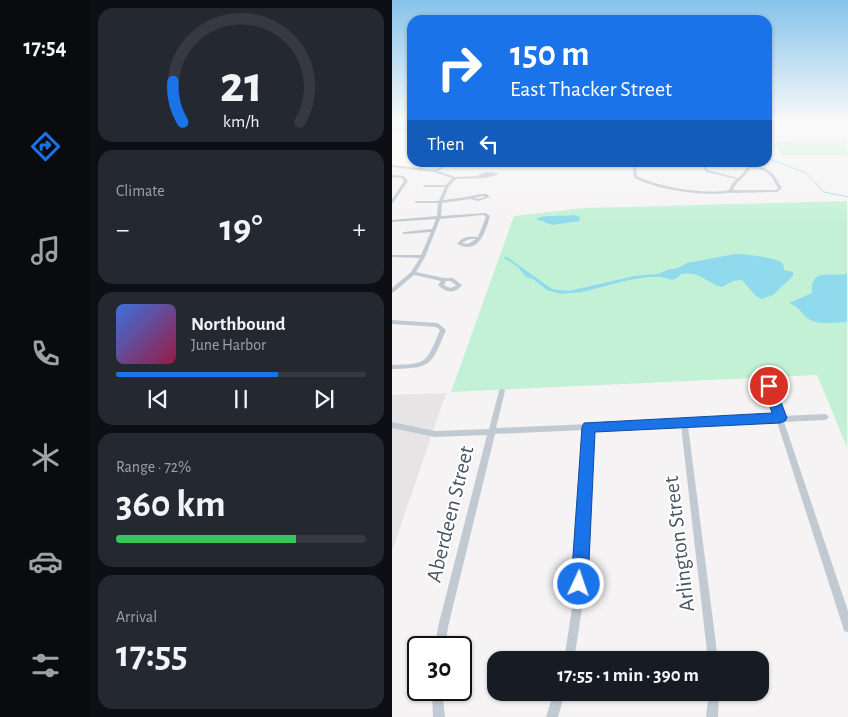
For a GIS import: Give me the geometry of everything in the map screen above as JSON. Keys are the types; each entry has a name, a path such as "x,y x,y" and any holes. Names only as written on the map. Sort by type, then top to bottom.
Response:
{"street":[{"path":"392,166 435,171 455,178 478,177"},
{"path":"435,171 443,167"},
{"path":"634,167 635,177 646,183 699,192 778,191 780,188 768,169 758,167"},
{"path":"705,167 707,171 739,179"},
{"path":"732,191 734,183 747,174 748,167"},
{"path":"392,176 406,179 406,182 394,194 392,202"},
{"path":"392,290 413,273 423,256 438,216 440,203 447,186 455,178"},
{"path":"424,186 447,186"},
{"path":"416,202 440,203 470,198"},
{"path":"392,221 484,214 488,216 479,238"},
{"path":"404,233 433,230"},
{"path":"392,256 423,256"},
{"path":"413,273 444,280"},
{"path":"392,322 437,325 443,330 429,362 422,366 392,367"},
{"path":"769,386 848,627"},
{"name":"Aberdeen Street","path":"442,636 502,391"},
{"path":"392,425 435,434 824,417"},
{"name":"Arlington Street","path":"684,423 712,651"},
{"path":"570,651 578,602 589,427"},
{"path":"438,701 439,717"},
{"path":"552,717 557,701"},
{"path":"712,717 713,701"}],"shaded area":[{"path":"392,154 407,154 407,167 392,166"},
{"path":"446,393 392,551 392,395"}],"green space":[{"path":"782,154 847,154 847,155"},
{"path":"847,201 847,447 817,375 451,392 514,216 585,208"}],"water":[{"path":"574,215 580,217 579,221 552,225 536,219 539,217"},
{"path":"735,254 773,259 782,263 784,270 793,272 793,276 773,295 761,299 742,280 733,281 722,287 694,274 681,274 672,280 662,277 647,277 582,292 561,294 547,290 533,279 526,277 518,267 503,257 507,257 552,289 569,291 634,276 658,274 687,263"},
{"path":"847,274 847,322 814,322 789,303 812,293 814,279 818,276"}],"waterway":[{"path":"772,160 806,173 824,192 848,197"}],"route":[{"path":"579,584 589,427 780,418 769,386"}]}
